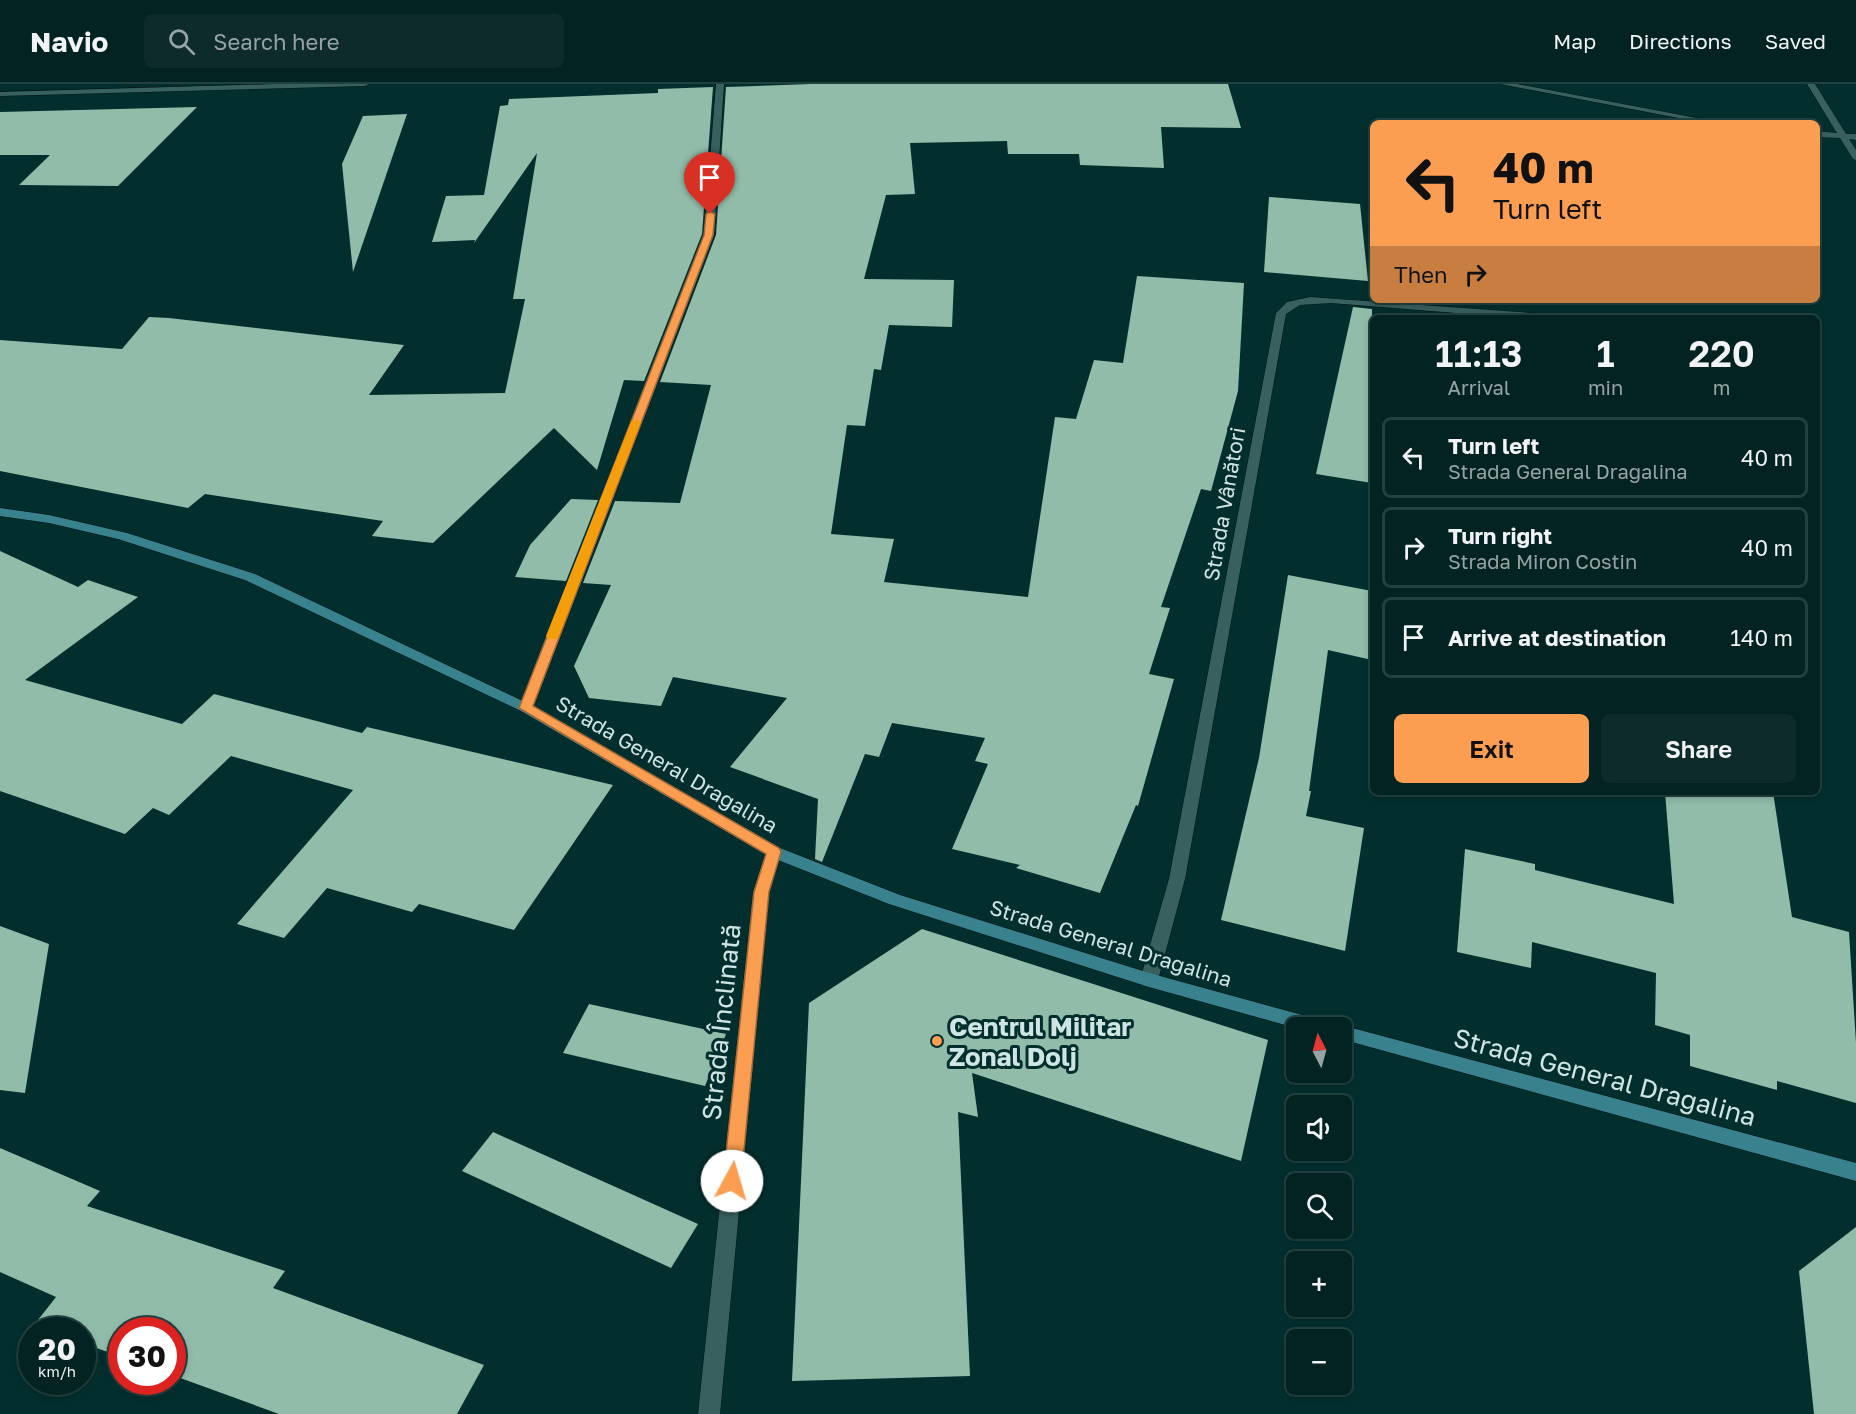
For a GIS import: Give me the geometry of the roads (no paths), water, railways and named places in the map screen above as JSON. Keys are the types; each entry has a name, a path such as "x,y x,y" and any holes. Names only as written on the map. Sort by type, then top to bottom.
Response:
{"street":[{"path":"0,94 365,84"},
{"path":"526,708 709,235 720,84"},
{"path":"1504,84 1702,120"},
{"path":"1811,84 1856,157"},
{"path":"1820,134 1856,137"},
{"name":"Strada Vânători","path":"1149,980 1178,879 1281,313 1285,306 1298,302 1331,300 1521,315"},
{"name":"Strada General Dragalina","path":"0,512 49,519 122,536 250,578 526,708 774,852 894,900 1149,980 1286,1018"},
{"name":"Strada Înclinată","path":"708,1414 761,892 774,852"},
{"name":"Strada General Dragalina","path":"1352,1035 1856,1172"}],"place":[{"name":"Centrul Militar Zonal Dolj","path":"937,1041"}]}
